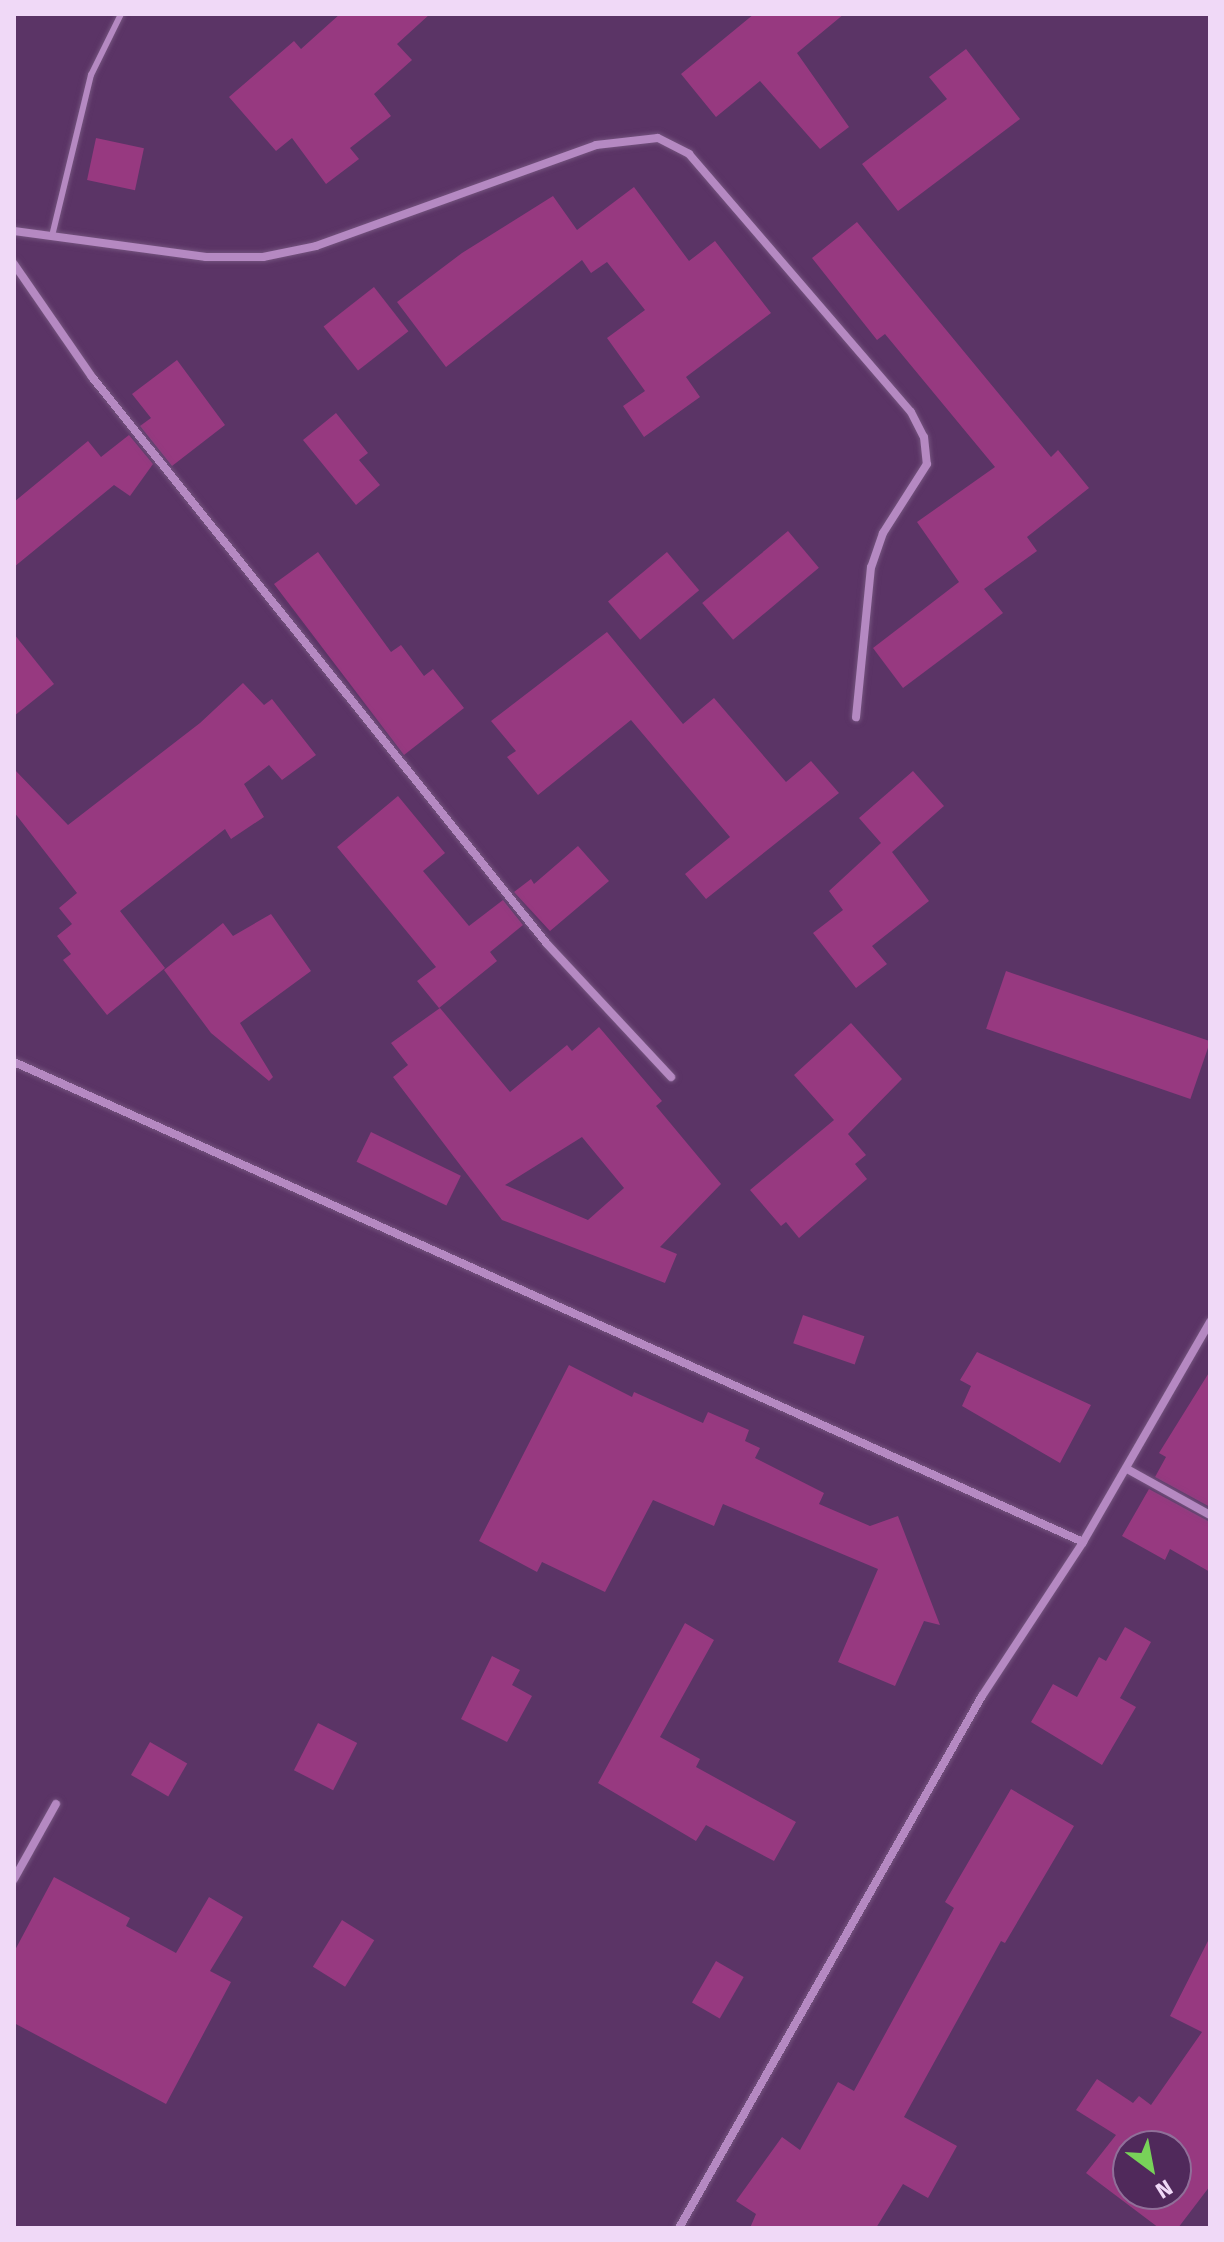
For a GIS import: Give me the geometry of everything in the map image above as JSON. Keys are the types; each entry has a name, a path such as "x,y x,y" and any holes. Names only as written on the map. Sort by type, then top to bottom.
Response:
{"street":[{"path":"14,231 206,257 263,257 316,246 596,145 658,138 689,154 911,412 924,437 927,464 883,533 871,567 856,717"},
{"path":"14,264 92,377 547,944 671,1077"},
{"path":"14,1062 1083,1542"},
{"path":"679,2228 982,1696 1083,1542 1210,1322"},
{"path":"1127,1469 1210,1515"},
{"path":"14,1879 56,1804"}],"lane":[{"path":"52,236 91,75 121,14"}],"building":[{"path":"340,14 430,14 397,44 412,60 374,94 391,116 350,148 359,159 326,184 292,138 276,151 229,97 294,41 301,49"},
{"path":"754,14 844,14 797,53 849,127 820,149 760,81 716,117 681,74"},
{"path":"966,49 1020,119 898,211 862,164 947,99 929,77"},
{"path":"96,138 144,148 135,190 87,180"},
{"path":"634,187 689,261 715,241 771,313 686,377 700,397 644,437 623,406 645,391 607,338 645,310 607,262 591,273 582,260 446,367 397,302 462,253 553,196 577,230"},
{"path":"857,222 1051,457 1058,450 1089,488 1027,537 1037,551 984,589 1003,613 903,688 873,648 959,582 917,522 995,467 885,334 877,340 812,258"},
{"path":"374,287 408,331 358,371 324,326"},
{"path":"177,360 225,425 172,466 140,426 151,418 132,394"},
{"path":"336,413 368,453 359,460 380,485 356,505 303,440"},
{"path":"129,435 153,464 130,496 114,485 14,567 14,502 88,441 101,457"},
{"path":"788,531 819,568 733,640 702,603"},
{"path":"318,552 391,652 401,645 424,676 433,669 464,708 404,755 274,584"},
{"path":"667,552 699,590 640,640 608,601"},
{"path":"607,632 683,724 714,698 786,782 811,761 839,793 706,899 685,874 730,837 631,720 538,795 507,757 516,751 491,721"},
{"path":"14,634 54,684 14,716"},
{"path":"243,683 264,705 272,699 316,755 282,780 269,765 244,784 264,817 231,839 225,829 120,911 165,968 107,1015 63,960 71,954 57,936 72,924 59,908 77,893 14,812 14,769 68,825 200,723"},
{"path":"913,771 944,806 892,852 929,901 872,946 887,964 856,988 813,933 843,910 829,891 881,843 859,818"},
{"path":"398,796 445,853 423,871 469,926 503,900 523,925 490,952 497,961 439,1008 417,981 436,967 337,847"},
{"path":"578,846 609,881 550,931 514,892 531,879 534,884"},
{"path":"271,914 311,971 240,1023 273,1077 269,1081 211,1033 164,970 223,923 233,936"},
{"path":"1006,971 1210,1041 1190,1099 986,1029"},
{"path":"440,1008 510,1092 567,1045 572,1051 599,1027 662,1101 656,1106 721,1184 660,1247 677,1254 665,1283 502,1220 393,1077 408,1065 391,1043","holes":["582,1137 624,1188 588,1220 505,1185"]},
{"path":"851,1023 902,1079 848,1134 866,1155 855,1164 867,1179 799,1238 786,1222 781,1226 750,1190 834,1120 794,1075"},
{"path":"371,1132 461,1176 446,1205 357,1162"},
{"path":"803,1315 864,1336 855,1365 793,1343"},
{"path":"977,1352 1091,1405 1060,1463 962,1406 971,1386 960,1380"},
{"path":"569,1365 632,1397 634,1392 703,1423 708,1412 749,1430 745,1441 760,1448 755,1458 824,1493 819,1504 870,1526 898,1516 940,1625 924,1621 895,1686 838,1662 878,1569 723,1504 714,1526 653,1500 605,1592 542,1562 537,1572 479,1541"},
{"path":"1210,1371 1210,1507 1155,1477 1166,1457 1159,1453"},
{"path":"1149,1489 1210,1522 1210,1572 1170,1549 1165,1560 1122,1536"},
{"path":"685,1623 714,1640 660,1737 700,1759 696,1767 796,1822 774,1861 706,1825 696,1841 598,1783"},
{"path":"1125,1627 1151,1642 1120,1698 1136,1707 1102,1765 1031,1722 1053,1684 1077,1697 1099,1657 1106,1661"},
{"path":"492,1656 520,1670 512,1685 532,1696 507,1742 461,1719"},
{"path":"318,1723 357,1743 333,1790 294,1770"},
{"path":"150,1742 187,1764 168,1796 131,1775"},
{"path":"1011,1789 1074,1826 1005,1943 1001,1941 904,2117 957,2146 928,2198 903,2184 876,2228 750,2228 756,2214 736,2201 782,2137 800,2150 838,2082 854,2091 954,1908 945,1902"},
{"path":"54,1877 130,1918 126,1926 176,1953 209,1897 243,1917 210,1971 231,1982 166,2104 14,2023 14,1952"},
{"path":"342,1920 374,1940 345,1987 313,1967"},
{"path":"1210,1937 1210,2186 1192,2210 1192,2130 1112,2130 1112,2132 1076,2110 1097,2079 1133,2103 1139,2096 1151,2105 1202,2032 1170,2016"},
{"path":"716,1961 744,1977 720,2019 692,2003"},
{"path":"1112,2140 1112,2193 1086,2173"},
{"path":"1135,2210 1192,2210 1178,2228 1159,2228"}]}
